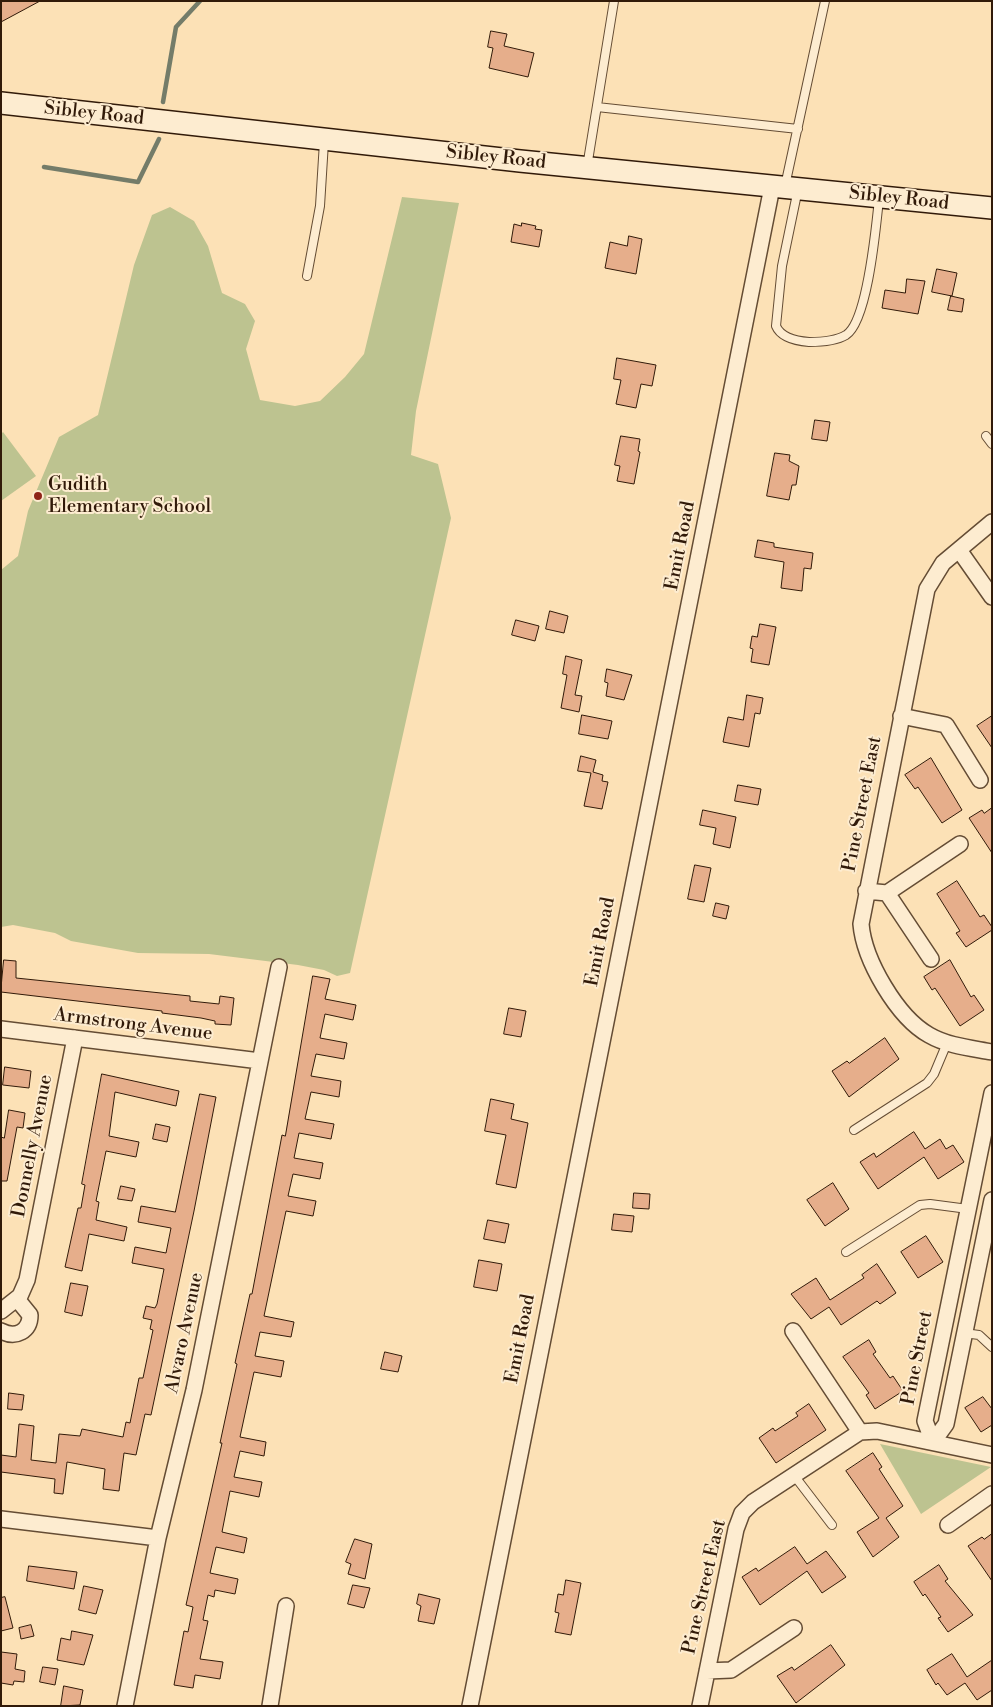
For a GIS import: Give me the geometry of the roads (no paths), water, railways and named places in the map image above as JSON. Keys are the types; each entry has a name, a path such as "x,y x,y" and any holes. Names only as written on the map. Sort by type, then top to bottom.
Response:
{"main road":[{"name":"Sibley Road","path":"1,103 587,168 992,208"}],"street":[{"name":"Emit Road","path":"470,1706 785,188"},
{"name":"Pine Street East","path":"992,522 943,563 927,589 861,924 864,946 872,965 909,1019 930,1035 947,1043 992,1052"},
{"path":"959,550 992,597"},
{"path":"901,716 946,726 980,780"},
{"path":"866,891 887,893 960,844"},
{"path":"887,893 931,959"},
{"name":"Alvaro Avenue","path":"125,1706 158,1538 194,1390 279,967"},
{"name":"Armstrong Avenue","path":"1,1029 260,1061"},
{"name":"Donnelly Avenue","path":"1,1311 17,1299 27,1280 75,1038"},
{"name":"Pine Street","path":"933,1442 926,1420 968,1209 985,1164 992,1093"},
{"path":"933,1442 946,1424 964,1333 988,1233 992,1200"},
{"path":"964,1228 988,1233"},
{"path":"1,1331 15,1335 22,1332 28,1325 30,1315 17,1299"},
{"path":"792,1331 860,1432 877,1431 992,1455"},
{"path":"940,1348 960,1353"},
{"name":"Pine Street East","path":"700,1706 738,1521 753,1502 793,1474 860,1432"},
{"path":"948,1525 992,1494"},
{"path":"1,1519 158,1538"},
{"path":"270,1706 286,1606"},
{"path":"707,1671 730,1670 794,1628"}],"lane":[{"path":"587,168 614,1"},
{"path":"825,1 785,188 782,266 776,326 784,336 808,342 837,339 846,335 858,320 874,244 879,197"},
{"path":"597,107 798,129"},
{"path":"307,276 320,206 325,140"},
{"path":"986,436 992,444"},
{"path":"854,1130 928,1083 934,1074 947,1043"},
{"path":"846,1252 920,1205 930,1204 968,1209"},
{"path":"964,1333 979,1335 992,1347"},
{"path":"793,1474 832,1525"}],"waterway":[{"path":"163,102 176,27 200,1"},
{"path":"44,167 138,182 159,139"}],"place":[{"name":"Gudith Elementary School","path":"38,496"}]}
